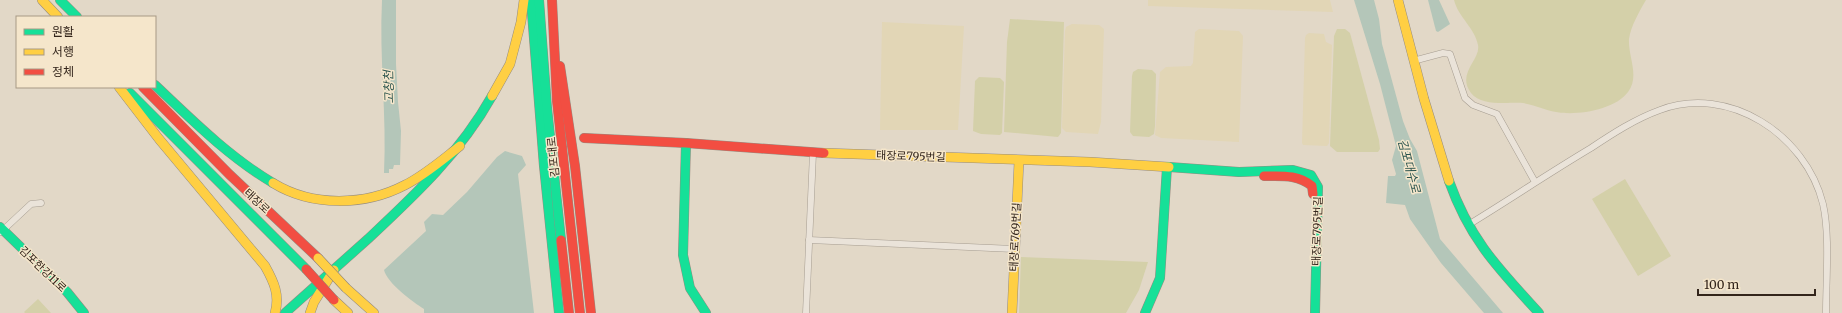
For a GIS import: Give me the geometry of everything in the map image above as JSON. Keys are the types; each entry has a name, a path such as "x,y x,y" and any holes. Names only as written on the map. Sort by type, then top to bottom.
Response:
{"main road":[{"path":"42,0 57,16"},
{"path":"60,0 76,16"},
{"path":"285,313 419,192 460,146 480,118 510,64 521,22 524,0"},
{"name":"김포대로","path":"531,0 544,166 559,313"},
{"name":"김포대로","path":"539,0 547,108 569,313"},
{"name":"김포대로","path":"552,0 557,101 580,313"},
{"path":"1398,0 1413,61 1446,171 1468,225 1486,253 1539,313"},
{"name":"김포대로","path":"553,20 574,161 591,313"},
{"path":"156,86 221,146 252,170 276,186 309,198 350,199 376,196 398,189 420,177 460,146"},
{"path":"120,88 159,139 265,266 274,280 278,292 278,303 275,313"},
{"name":"태장로","path":"126,88 173,138 306,269 348,313"},
{"name":"태장로","path":"145,88 181,128 318,258 346,288 371,311"},
{"path":"567,120 577,133 584,138 576,148 574,161"},
{"name":"태장로795번길","path":"584,138 686,143 813,153 1019,161 1090,162 1239,172 1293,170 1311,175 1316,181 1318,187 1319,205 1314,313"},
{"path":"686,143 683,255 690,288 706,313"},
{"name":"태장로769번길","path":"1012,313 1019,161"},
{"path":"1145,313 1158,286 1162,262 1167,167"},
{"name":"태장로795번길","path":"1239,172 1257,176 1294,177 1308,181 1312,186 1314,205 1309,313"},
{"name":"김포한강11로","path":"1,230 65,294 80,313"},
{"name":"김포한강11로","path":"1,230 66,292 84,313"},
{"path":"310,313 314,302 334,270"}],"street":[{"path":"1413,61 1444,53 1450,54 1466,98 1473,105 1497,114 1535,182"},
{"path":"1468,225 1606,138 1651,114 1666,108 1686,104 1710,104 1750,115 1772,128 1793,147 1808,167 1817,187 1826,224 1826,313"},
{"path":"806,313 813,153"},
{"path":"1,230 31,204 41,203"},
{"path":"809,240 1014,249"}],"shaded area":[{"path":"1148,0 1330,0 1333,12 1148,6"},
{"path":"1454,0 1646,0 1633,24 1629,39 1633,66 1633,80 1628,92 1622,98 1605,107 1574,113 1552,111 1523,103 1488,102 1476,97 1471,93 1467,86 1466,79 1467,73 1478,51 1478,45 1474,33 1459,12"},
{"path":"1010,19 1064,22 1061,133 1058,137 1004,132 1007,42"},
{"path":"882,22 964,26 958,130 880,130"},
{"path":"1072,24 1099,25 1104,29 1101,122 1098,134 1066,132 1062,128 1065,31 1066,27"},
{"path":"1199,29 1239,31 1243,36 1239,142 1161,138 1155,135 1160,72 1166,67 1191,66 1193,63 1195,32"},
{"path":"1337,29 1345,29 1350,33 1379,140 1380,149 1378,152 1337,152 1330,146 1334,36"},
{"path":"1309,33 1324,34 1326,42 1332,45 1329,143 1327,146 1303,145 1302,143 1305,38"},
{"path":"1138,69 1152,70 1156,74 1155,126 1154,134 1149,137 1133,136 1130,132 1132,76 1133,72"},
{"path":"979,77 1000,78 1004,82 1002,133 1000,135 981,134 973,131 975,81"},
{"path":"1625,179 1671,256 1638,276 1592,199"},
{"path":"1021,257 1148,262 1139,290 1126,313 1019,313"},
{"path":"38,299 51,313 24,312"}],"water":[{"name":"고창천","path":"382,0 396,0 396,64 401,131 400,165 394,165 393,169 389,169 389,173 384,173 385,130 381,43"},
{"name":"김포대수로","path":"1354,0 1374,0 1379,19 1382,44 1403,121 1410,139 1417,151 1440,239 1503,313 1484,313 1441,263 1410,219 1405,205 1386,203 1388,176 1395,176 1396,174 1392,160 1396,146 1380,84"},
{"path":"1428,0 1439,0 1450,24 1438,32 1436,31"},
{"path":"505,151 522,156 526,165 518,174 534,313 424,313 424,309 407,297 390,281 384,270 426,231 424,222 432,214 443,215 467,192 497,157"}],"traffic: fast":[{"path":"60,0 76,16"},
{"path":"531,0 544,166 559,313"},
{"path":"539,0 547,108 561,240"},
{"path":"156,86 226,150 241,162 273,183"},
{"path":"130,93 306,269"},
{"path":"285,313 369,238 420,189 466,136 492,96"},
{"path":"686,143 683,255 690,288 706,313"},
{"path":"1145,313 1160,278 1167,167"},
{"path":"1169,167 1239,172 1293,170 1311,175 1318,187 1315,313"},
{"path":"1449,181 1466,220 1486,252 1539,313"},
{"path":"0,227 67,292 84,313"}],"traffic: slow":[{"path":"42,0 57,16"},
{"path":"492,96 510,64 521,22 524,0"},
{"path":"1398,0 1424,99 1449,181"},
{"path":"120,88 159,139 265,266 275,289 277,300 275,313"},
{"path":"273,183 288,191 321,200 339,201 373,197 389,192 420,177 460,146"},
{"path":"824,153 1090,162 1169,167"},
{"path":"1012,313 1019,161"},
{"path":"318,258 346,288"},
{"path":"310,313 314,302 334,270"},
{"path":"346,288 374,313"},
{"path":"334,300 348,313"}],"traffic: jam":[{"path":"552,0 557,101 580,313"},
{"path":"560,66 575,166 591,313"},
{"path":"144,88 229,174 318,258"},
{"path":"584,138 686,143 824,153"},
{"path":"1264,176 1289,176 1301,179 1312,186 1313,194"},
{"path":"561,240 569,313"},
{"path":"306,269 334,300"}]}
